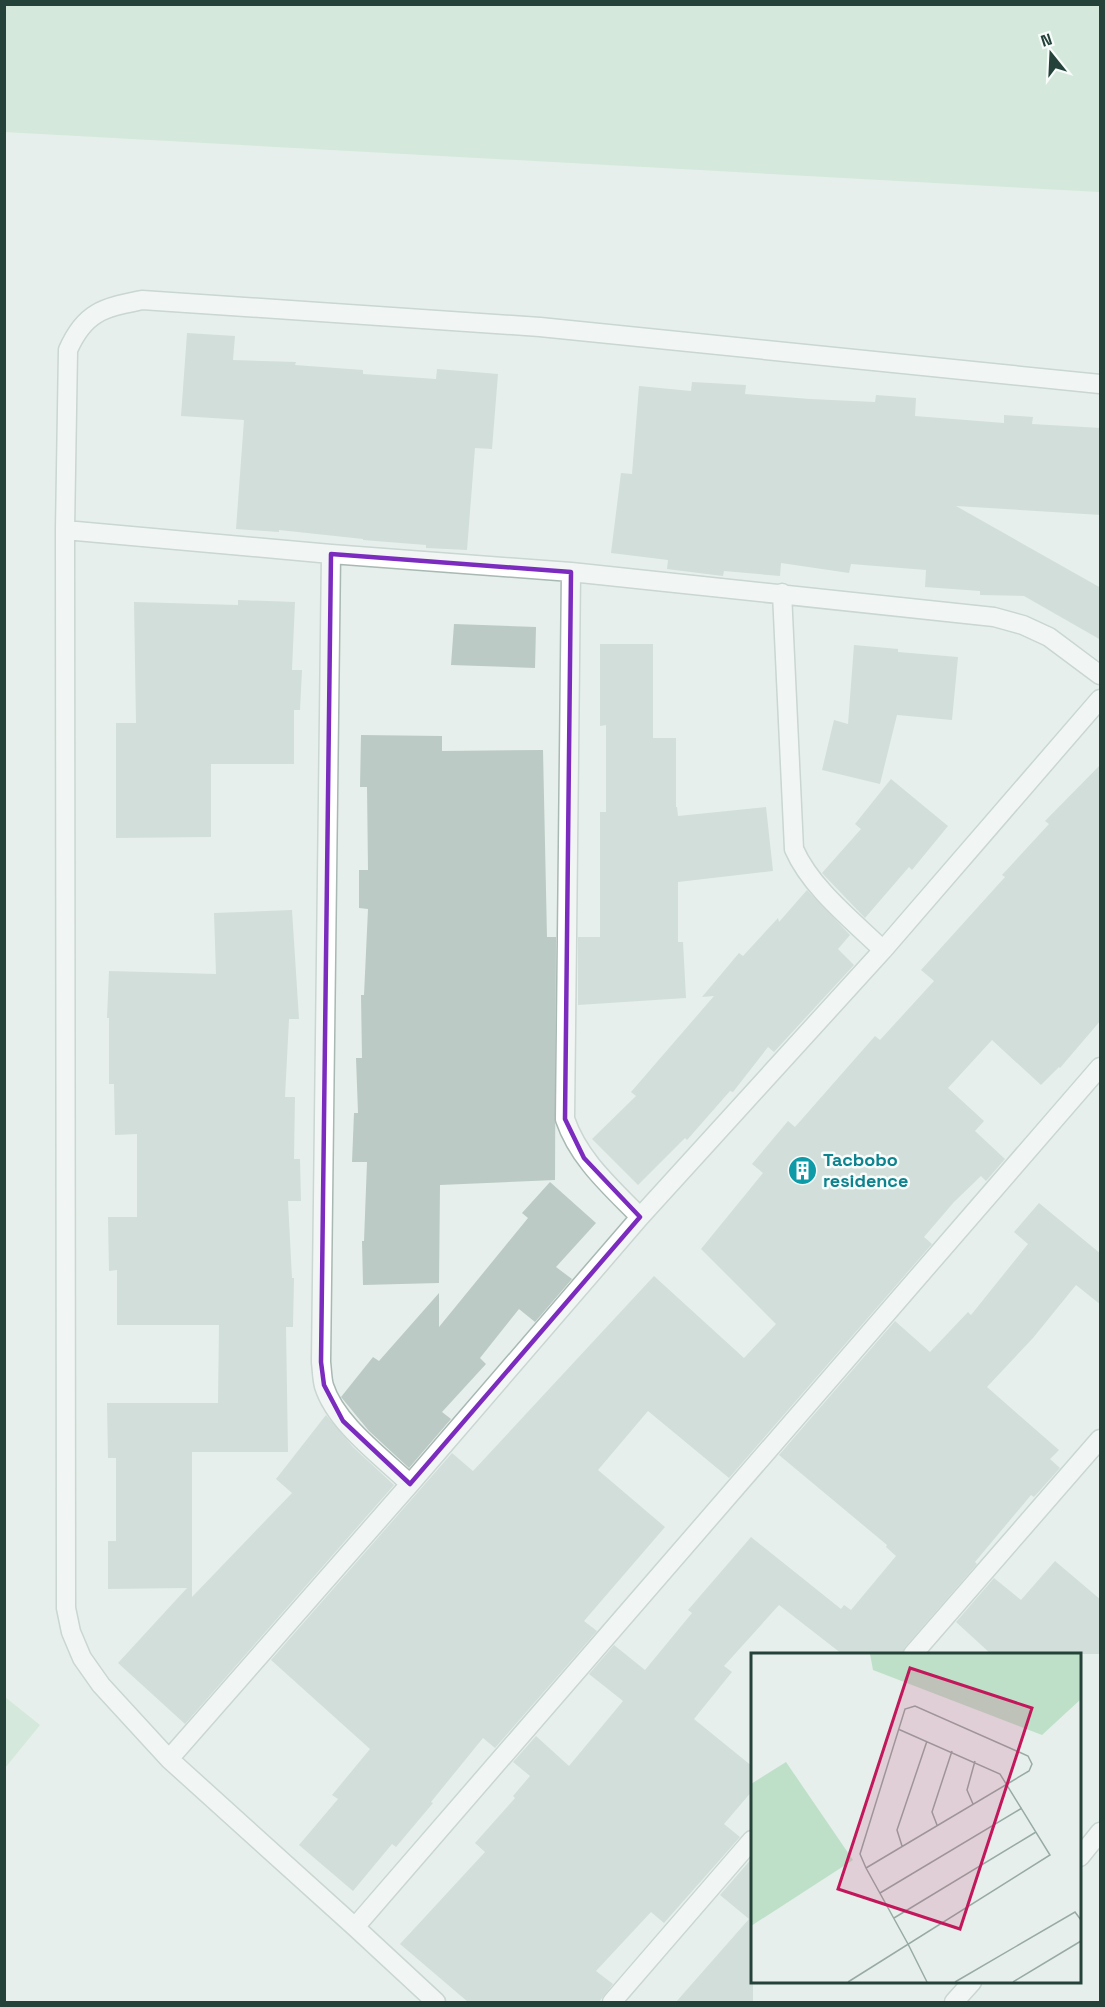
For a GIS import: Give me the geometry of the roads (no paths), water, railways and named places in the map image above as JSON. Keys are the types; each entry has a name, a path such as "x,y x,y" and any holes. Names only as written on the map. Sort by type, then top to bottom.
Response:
{"street":[{"path":"436,2002 169,1759 101,1685 82,1658 71,1632 66,1608 65,530 68,350 76,330 94,315 114,306 142,300 540,327 1101,384"},
{"path":"65,530 332,554 571,572 994,617 1023,625 1049,637 1101,675"},
{"path":"332,554 321,1362 324,1385 343,1421 410,1484"},
{"path":"571,572 565,1119 572,1139 584,1158 640,1217"},
{"path":"782,593 794,849 812,880 883,950"},
{"path":"169,1759 640,1217 883,950 1101,699"},
{"path":"356,1927 1101,1067"},
{"path":"914,1653 1101,1439"},
{"path":"1081,1856 1101,1832"},
{"path":"612,2002 751,1842"},
{"path":"954,2002 971,1983"}],"place":[{"name":"Tacbobo residence","path":"802,1170"}]}
